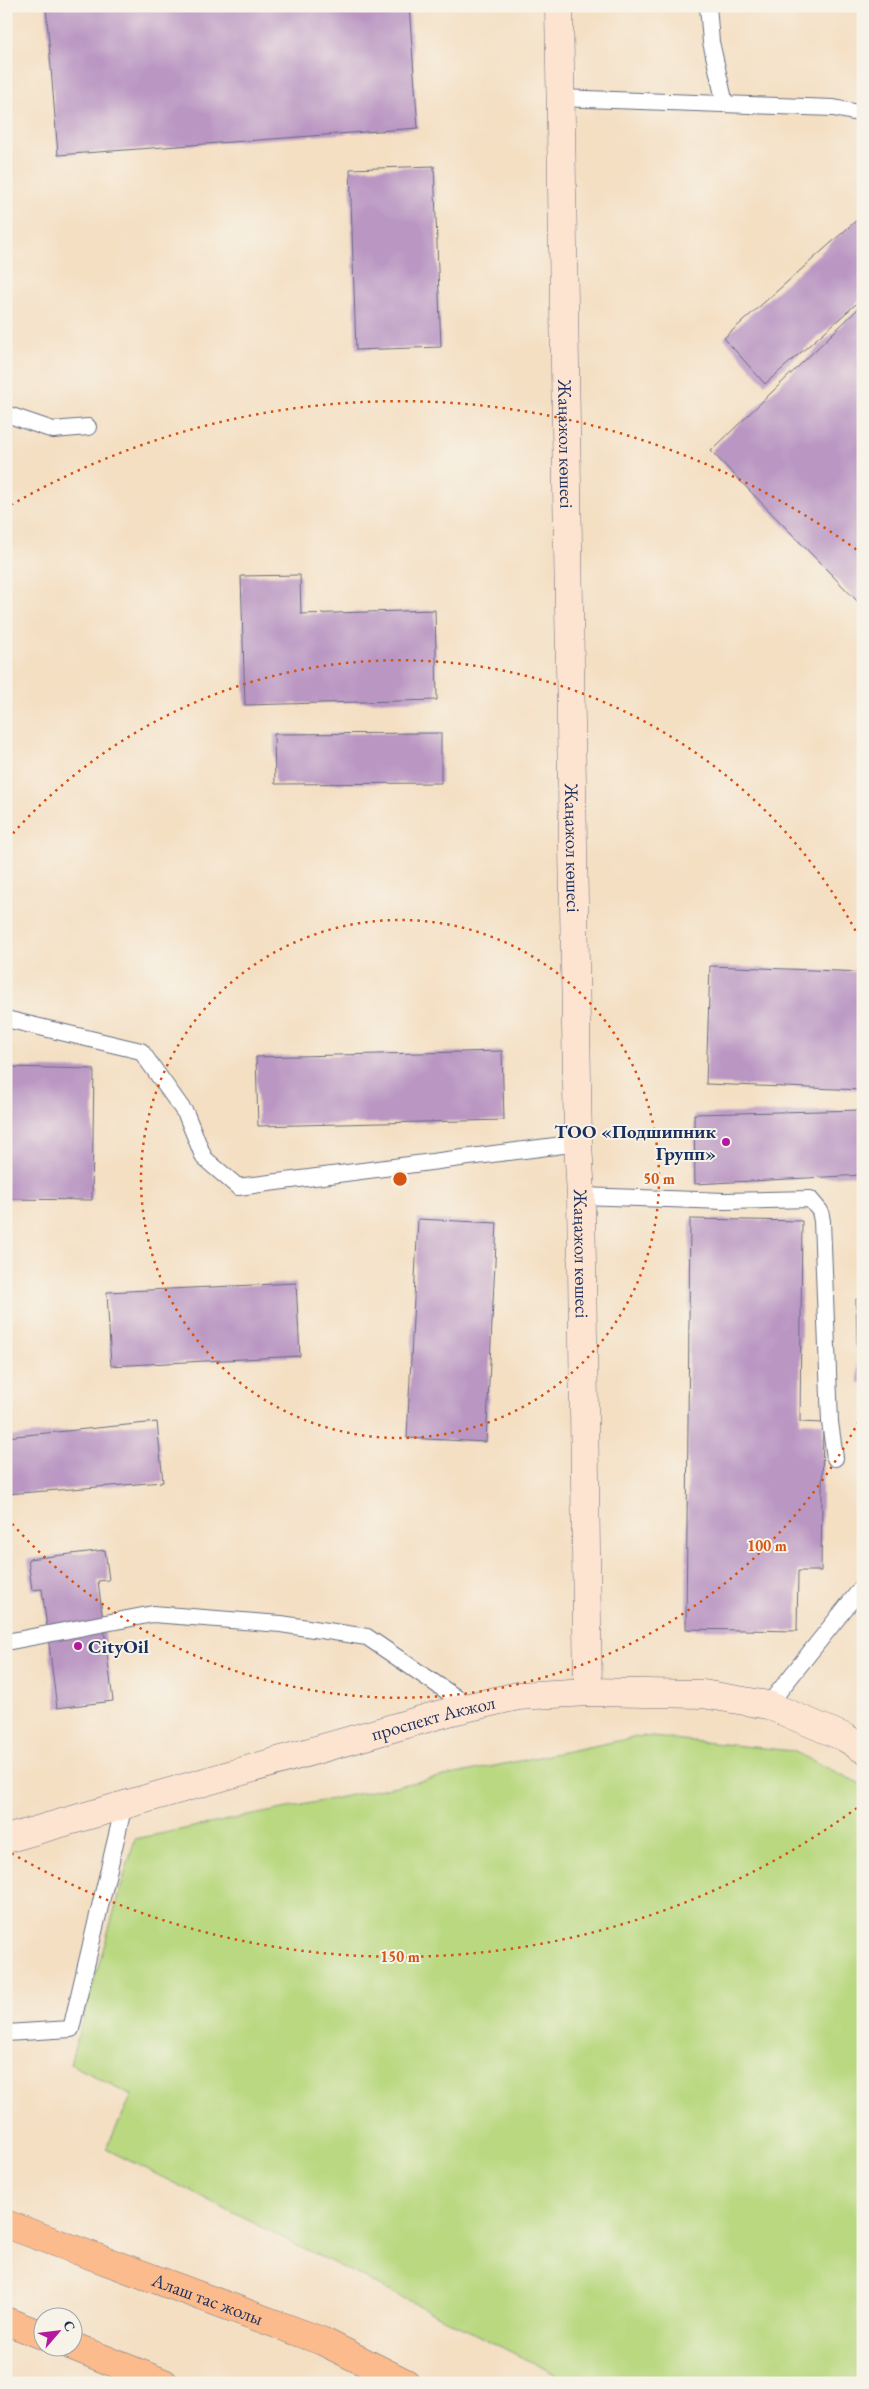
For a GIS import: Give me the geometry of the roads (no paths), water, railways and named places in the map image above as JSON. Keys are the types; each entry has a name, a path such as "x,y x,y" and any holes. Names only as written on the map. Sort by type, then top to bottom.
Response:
{"main road":[{"name":"Жаңажол көшесі","path":"558,6 578,1143 581,1196 588,1692"},
{"name":"проспект Акжол","path":"6,1839 470,1707 518,1696 588,1692 702,1694 768,1705 846,1738 863,1749"},
{"name":"Алаш тас жолы","path":"6,2224 322,2341 406,2383"},
{"path":"6,2321 32,2331"},
{"path":"82,2350 164,2383"}],"lane":[{"path":"708,6 711,42 725,104"},
{"path":"559,98 834,108 863,114"},
{"path":"6,414 53,430 88,427"},
{"path":"6,1019 141,1051 186,1114 204,1158 238,1187 578,1143"},
{"path":"581,1196 725,1201 810,1199 816,1204 822,1221 830,1422 834,1458"},
{"path":"768,1705 863,1586"},
{"path":"6,1642 153,1614 281,1624 367,1637 470,1707"},
{"path":"6,2033 71,2029 124,1805"}],"place":[{"name":"ТОО «Подшипник Групп»","path":"726,1142"},
{"name":"CityOil","path":"78,1646"}]}
